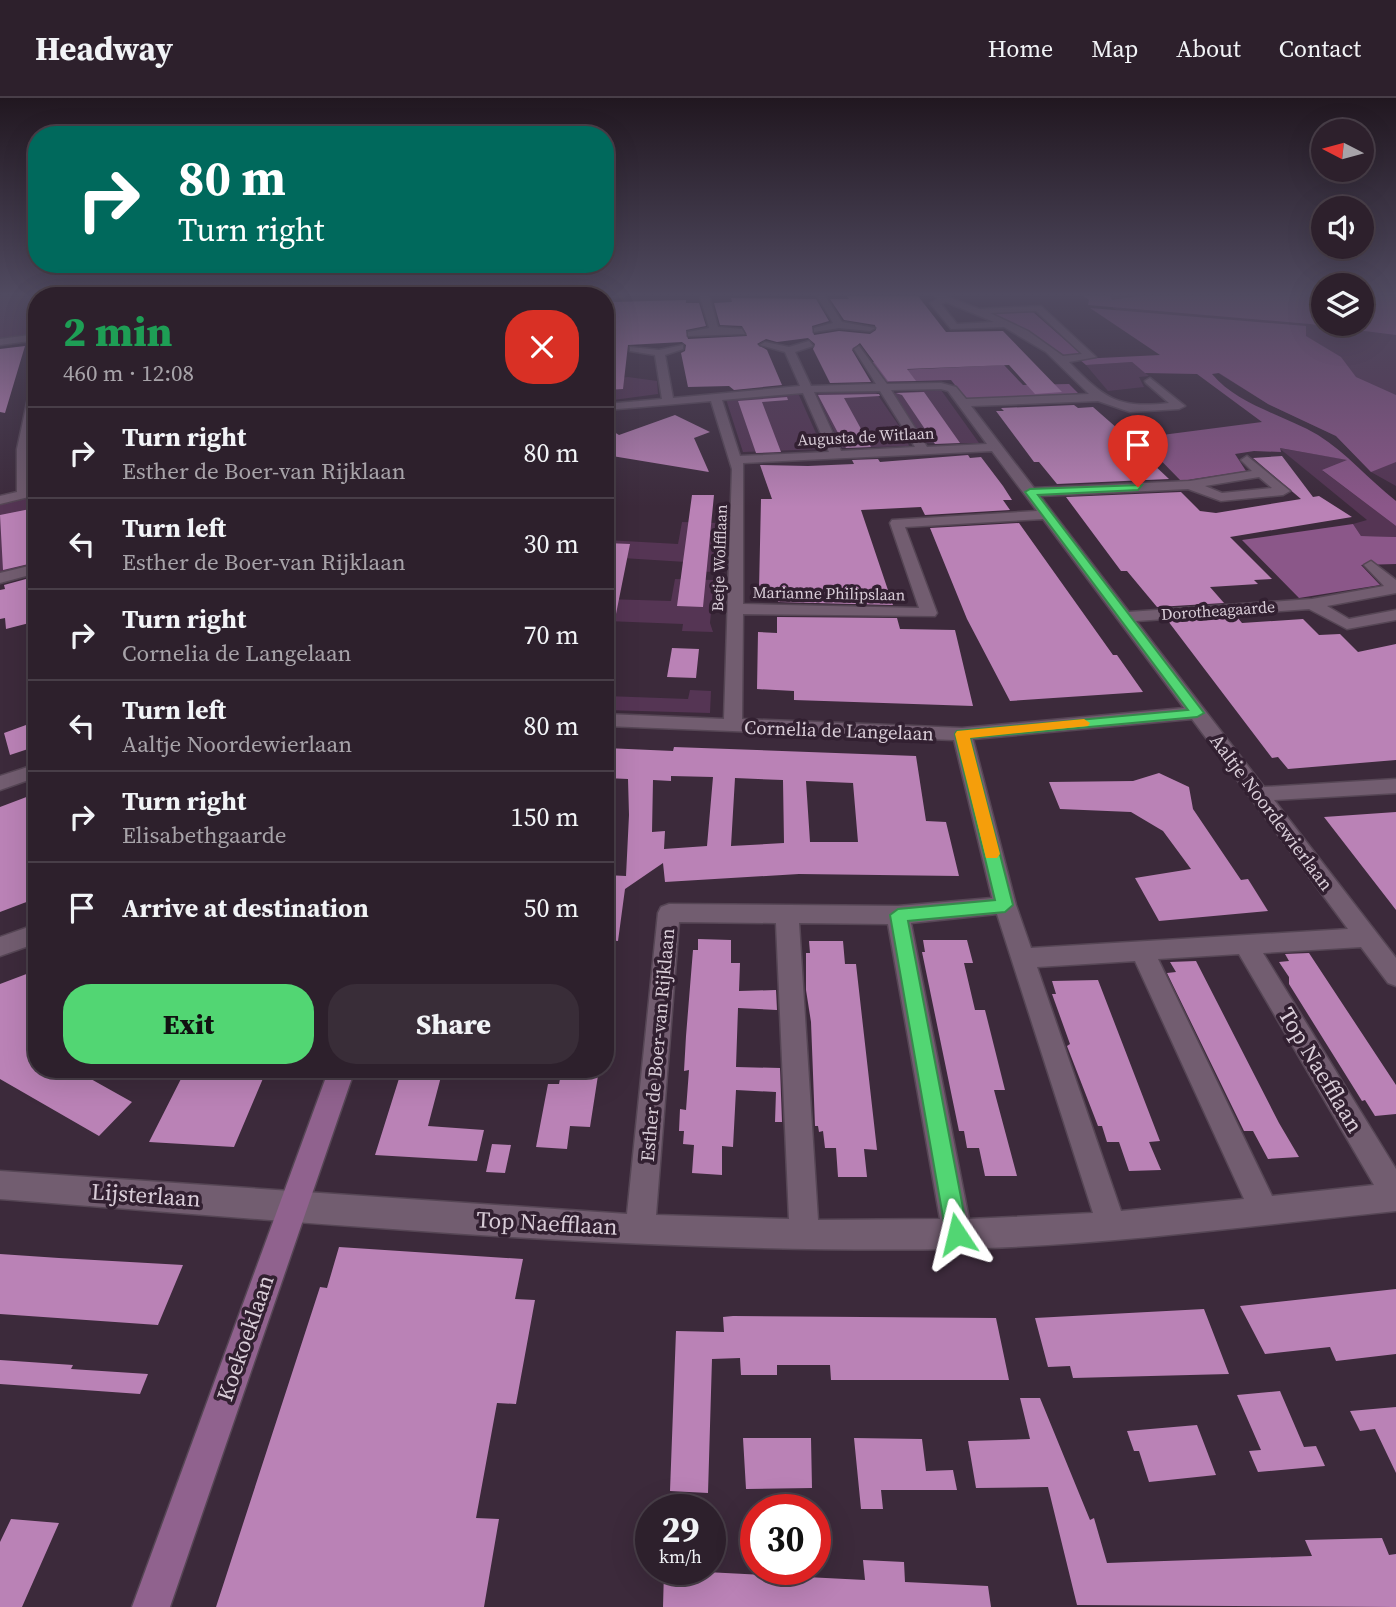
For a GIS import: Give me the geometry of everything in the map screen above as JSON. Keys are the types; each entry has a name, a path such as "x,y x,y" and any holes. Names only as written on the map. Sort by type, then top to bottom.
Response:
{"street":[{"path":"662,366 668,399"},
{"path":"797,366 837,455"},
{"path":"870,366 924,451"},
{"path":"1068,366 1098,398 1125,409 1179,406 1163,392 1150,387"},
{"name":"Aaltje Noordewierlaan","path":"883,387 941,386 952,389 1396,975"},
{"path":"614,406 668,399 807,389 883,387"},
{"path":"963,403 1124,395"},
{"name":"Betje Wolfflaan","path":"715,396 737,460 733,726"},
{"path":"28,424 23,449 28,480"},
{"name":"Augusta de Witlaan","path":"737,460 996,447"},
{"path":"1190,485 1222,497 1283,491 1247,460"},
{"path":"1030,492 1190,485 1262,473"},
{"path":"0,500 28,493"},
{"name":"Marianne Philipslaan","path":"734,609 929,612 897,523 1047,515"},
{"name":"Dorotheagaarde","path":"1371,565 1396,588"},
{"path":"0,578 28,570"},
{"name":"Dorotheagaarde","path":"1124,617 1312,604 1396,588"},
{"path":"1312,604 1347,624 1396,615"},
{"name":"Cornelia de Langelaan","path":"614,720 962,734 1197,713"},
{"path":"962,734 1005,905 1112,1228"},
{"path":"0,783 28,773"},
{"path":"1258,794 1396,786"},
{"name":"Esther de Boer-van Rijklaan","path":"640,1228 669,913 898,915 1005,905"},
{"path":"787,915 804,1235"},
{"path":"898,915 957,1234"},
{"path":"0,947 28,936"},
{"path":"1023,958 1367,937"},
{"name":"Top Naefflaan","path":"291,1207 804,1235 957,1234 1112,1228 1396,1196 1246,945"},
{"path":"1142,951 1263,1209"},
{"name":"Koekoeklaan","path":"151,1607 339,1078"},
{"name":"Lijsterlaan","path":"0,1185 291,1207"}],"shaded area":[{"path":"874,366 895,366 898,370 1005,366 1023,385 1069,384 1081,396 966,399 951,380 883,382"},
{"path":"1087,366 1137,366 1149,376 1139,377 1144,387 1108,391"},
{"path":"1137,366 1348,366 1356,377 1396,395 1396,462 1371,472 1336,436 1268,404 1219,373 1212,374 1248,402 1305,428 1339,450 1396,501 1396,526 1322,470 1347,460 1280,448 1281,452 1254,451 1235,454 1246,471 1181,481 1139,438 1262,422 1197,374 1145,373"},
{"path":"1207,366 1396,366 1396,486 1371,472 1336,436 1268,404"},
{"path":"628,377 657,381 658,394 614,400 614,379"},
{"path":"941,390 979,443 926,443 894,393"},
{"path":"875,391 906,436 909,446 842,448 817,395"},
{"path":"798,393 823,449 743,452 726,399"},
{"path":"1279,448 1349,460 1323,471 1396,526 1396,537 1361,536 1353,524 1367,520"},
{"path":"28,495 28,567 0,575 0,501"},
{"path":"682,522 720,523 715,572 685,571 686,562 614,558 614,540 678,544"},
{"path":"1353,524 1361,536 1396,537 1396,564 1361,565 1380,585 1299,598 1242,540"},
{"path":"675,579 714,580 710,623 713,632 682,631 683,624 614,621 614,599 671,601"},
{"path":"690,690 711,691 710,713 614,710 614,696 688,699"}],"building":[{"path":"0,366 19,366 5,413 0,412"},
{"path":"614,366 626,366 623,389 614,390"},
{"path":"684,366 774,366 782,385 734,390 729,386 688,387"},
{"path":"822,366 862,366 871,382 830,383"},
{"path":"877,366 973,366 907,369 916,381 888,381"},
{"path":"1010,366 1037,366 1062,392 1035,394"},
{"path":"924,392 960,443 935,444 902,395 896,393"},
{"path":"818,395 880,396 844,398 871,447 846,448"},
{"path":"787,397 788,400 762,402 781,452 756,453 738,401"},
{"path":"1074,405 1078,408 1093,407 1126,436 1129,464 1152,463 1169,479 1057,484 1039,462 1034,462 996,411 1004,411 1001,408"},
{"path":"675,415 710,432 694,438 709,472 614,456 614,432 619,435"},
{"path":"968,455 970,458 981,457 1012,500 1003,500 1010,510 925,515 921,507 861,510 893,605 778,602 778,591 759,590 761,499 772,499 760,465 854,464 852,460 878,459 880,462"},
{"path":"1282,456 1313,497 1319,496 1352,517 1230,537 1272,579 1254,580 1258,584 1210,587 1224,603 1157,607 1127,571 1121,571 1066,497 1181,492 1200,511 1216,513 1301,499 1253,458"},
{"path":"692,495 714,495 703,607 677,606"},
{"path":"28,509 28,564 3,570 0,515"},
{"path":"1019,523 1113,655 1117,655 1143,692 1010,701 967,619 930,528"},
{"path":"614,543 630,544 615,619"},
{"path":"28,578 28,623 6,629 5,618 0,619 0,590 5,589 4,585"},
{"path":"777,617 897,618 900,629 955,630 973,706 794,700 794,691 757,689 758,632 777,633"},
{"path":"1237,617 1242,623 1303,619 1319,635 1340,634 1358,652 1396,644 1396,760 1288,769 1278,757 1272,758 1168,621"},
{"path":"672,648 699,649 696,678 667,677"},
{"path":"28,724 28,749 10,755 4,733"},
{"path":"674,747 916,756 926,821 946,822 959,876 799,874 665,882 663,863 625,889 618,941 614,941 614,875 626,876 629,815 628,779 614,778 614,748 673,751","holes":["671,776 713,777 707,846 664,849 665,831 652,832 653,780 671,781","735,778 783,780 784,843 731,846","806,781 853,783 858,842 810,842"]},
{"path":"1159,773 1189,787 1193,809 1241,880 1248,879 1268,911 1159,921 1135,878 1191,869 1163,831 1131,812 1060,809 1049,782 1133,781"},
{"path":"28,796 28,901 0,912 0,807"},
{"path":"1396,812 1396,910 1324,817"},
{"path":"698,939 731,940 731,963 740,963 739,991 776,990 777,1010 738,1008 736,1067 780,1068 782,1122 775,1122 776,1092 736,1090 733,1147 722,1146 722,1175 692,1173 694,1145 683,1144 684,1131 679,1131 680,1109 686,1110 689,1070 684,1071 686,1036 693,950 698,950"},
{"path":"923,940 967,940 973,963 964,963 975,1010 985,1010 1005,1090 994,1090 1017,1176 985,1176 979,1148 967,1148 964,1131 959,1131 922,952 925,952"},
{"path":"809,941 843,941 845,964 856,964 877,1150 864,1149 867,1177 838,1177 836,1148 825,1148 823,1131 819,1132 818,1126 815,1126 811,1022 806,990 806,953 810,953"},
{"path":"1309,953 1396,1085 1396,1114 1375,1116 1365,1100 1362,1101 1289,984 1289,977 1279,962 1289,961 1285,954"},
{"path":"1196,961 1299,1157 1268,1159 1253,1131 1244,1131 1167,973 1176,972 1170,962"},
{"path":"28,973 28,1078 89,1078 132,1102 99,1136 0,1079 0,984"},
{"path":"1098,980 1160,1141 1149,1142 1161,1170 1129,1171 1119,1142 1107,1142 1102,1126 1098,1126 1067,1046 1070,1044 1052,994 1056,994 1052,981"},
{"path":"181,1078 263,1078 234,1147 149,1142"},
{"path":"399,1078 441,1078 428,1126 484,1130 477,1161 375,1155"},
{"path":"560,1078 598,1078 590,1127 570,1126 567,1149 536,1147 548,1084 559,1084"},
{"path":"492,1144 511,1145 505,1173 486,1172"},
{"path":"339,1247 523,1259 515,1299 535,1300 516,1404 497,1403 476,1518 499,1519 484,1607 216,1607 320,1287 327,1288"},
{"path":"0,1254 183,1265 158,1325 0,1314"},
{"path":"1396,1289 1396,1354 1336,1361 1330,1347 1265,1354 1240,1306"},
{"path":"1204,1309 1229,1374 1073,1378 1070,1366 1048,1367 1035,1318"},
{"path":"723,1317 996,1318 1009,1380 831,1380 830,1365 777,1365 777,1375 741,1375 740,1358 712,1359 708,1493 670,1491 676,1331 724,1332"},
{"path":"0,1360 73,1365 71,1369 148,1374 140,1394 0,1384"},
{"path":"1280,1391 1304,1447 1316,1446 1325,1466 1258,1472 1249,1451 1261,1450 1237,1395"},
{"path":"1020,1398 1040,1398 1090,1520 1094,1518 1107,1563 1312,1556 1305,1540 1382,1538 1389,1555 1396,1554 1396,1607 1077,1605 1048,1487 976,1488 968,1441 1030,1439"},
{"path":"1396,1407 1396,1473 1375,1429 1360,1431 1350,1411"},
{"path":"1197,1425 1216,1475 1149,1482 1139,1451 1134,1451 1127,1431"},
{"path":"743,1438 811,1438 812,1488 746,1489"},
{"path":"854,1438 922,1439 926,1471 953,1470 957,1490 881,1490 883,1509 861,1509"},
{"path":"11,1519 59,1523 22,1607 0,1607 0,1542"},
{"path":"863,1560 904,1562 905,1582 988,1586 991,1607 663,1607 664,1585 726,1585 726,1573 740,1574 740,1585 831,1585 831,1578 865,1580"}],"slow traffic":[{"path":"992,854 962,734 1084,723"}],"route":[{"path":"957,1234 898,915 1005,905 962,734 1197,713 1030,492 1138,487"}]}
